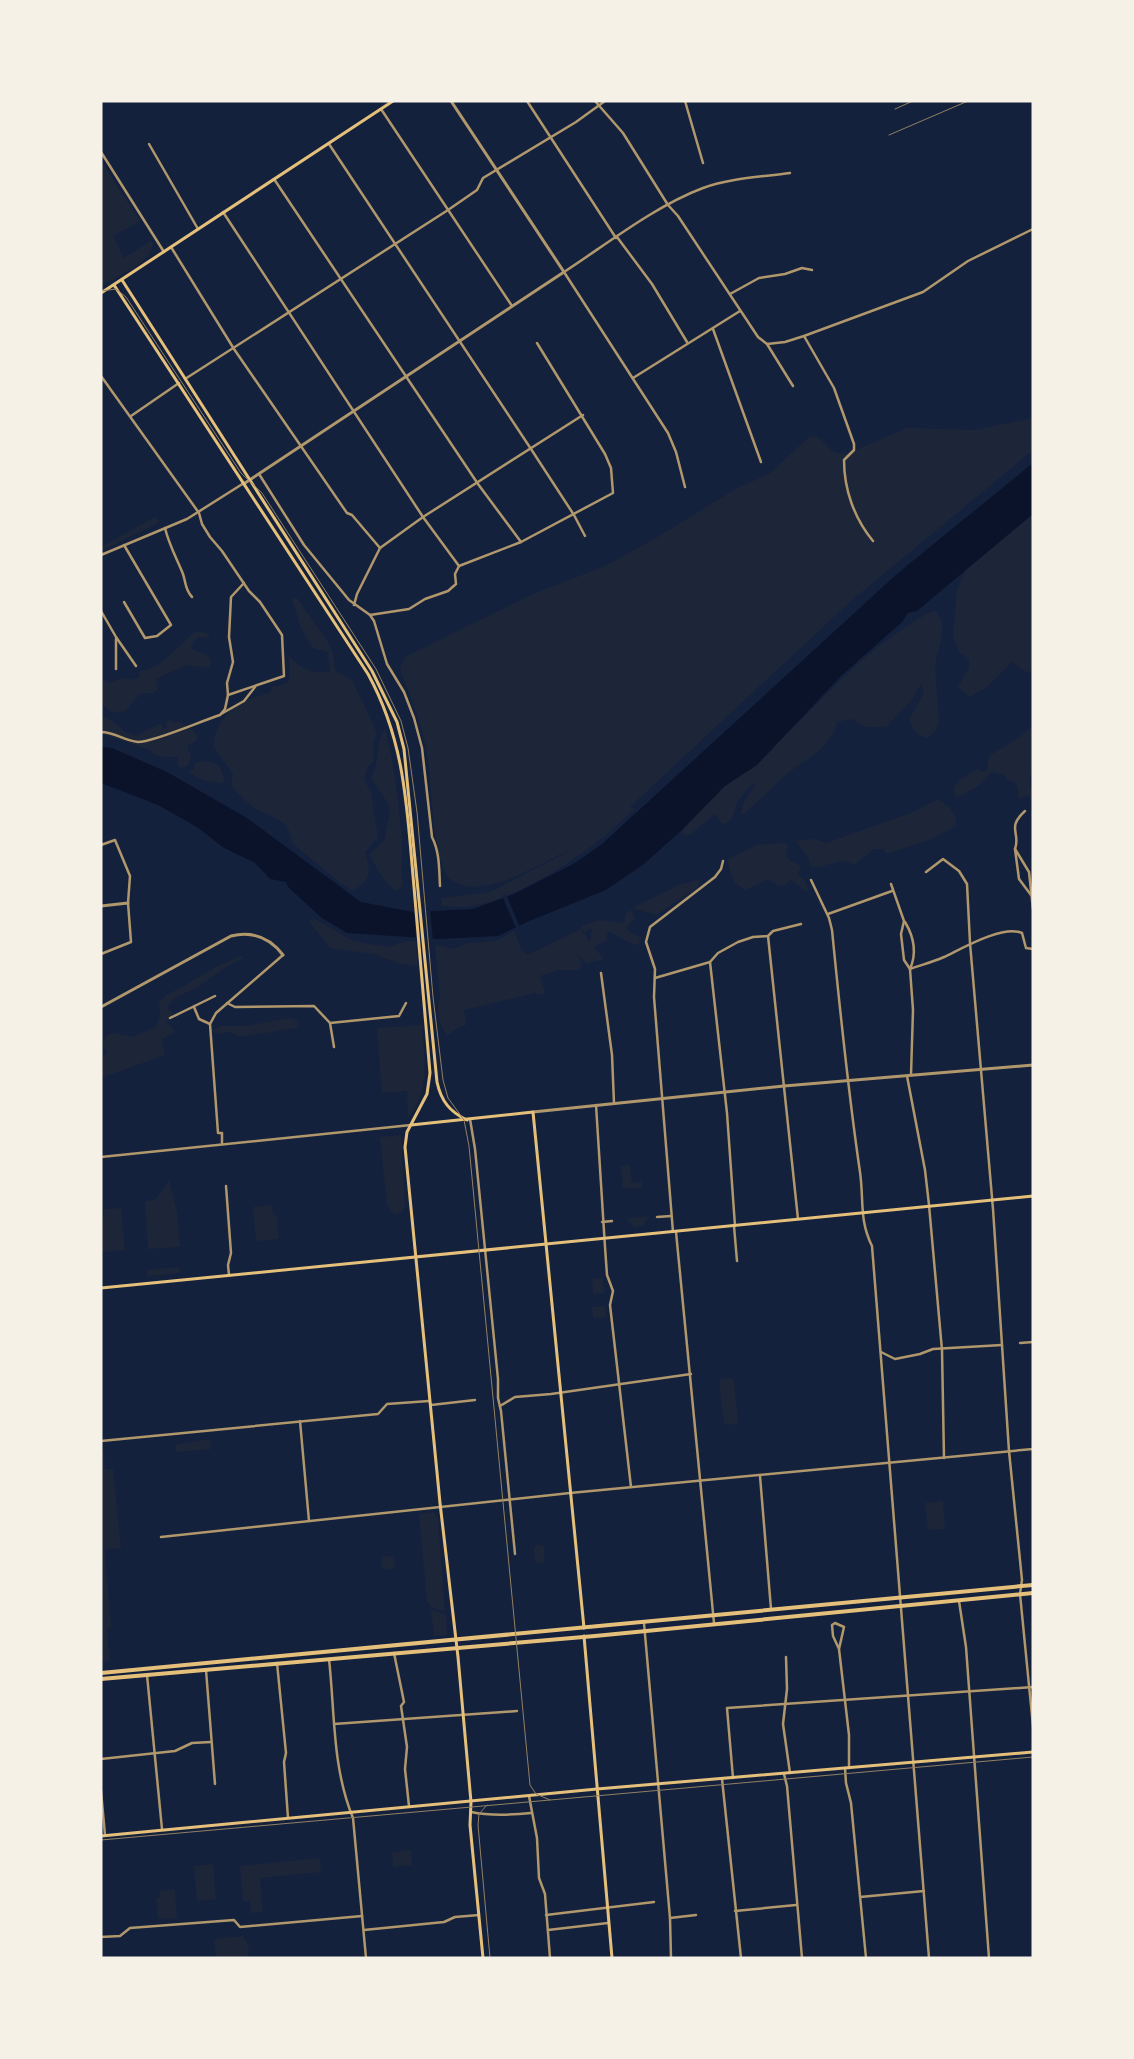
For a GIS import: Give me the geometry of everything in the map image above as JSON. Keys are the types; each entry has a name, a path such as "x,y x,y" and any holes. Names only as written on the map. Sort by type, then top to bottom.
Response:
{"main road":[{"path":"101,293 393,101"},
{"path":"122,280 372,671 397,722 408,777 440,1093 452,1112 469,1120"},
{"path":"114,285 368,674 381,698 391,723 403,778 430,1073 427,1094 405,1139 405,1147 430,1403 457,1647 483,1958"},
{"path":"411,1125 533,1112 584,1629 612,1958"},
{"path":"101,1288 546,1246 862,1212 1033,1196"},
{"path":"101,1673 1033,1586"},
{"path":"101,1679 584,1636 1033,1593"},
{"path":"103,1836 597,1789 1033,1752"}],"street":[{"path":"451,101 668,433 676,452 685,487"},
{"path":"527,101 552,136 617,238 652,284 687,342"},
{"path":"595,101 623,133 668,205 678,216 758,338 766,344 792,386"},
{"path":"185,379 448,210 477,190 483,178 605,101"},
{"path":"686,101 703,164"},
{"path":"381,109 512,306"},
{"path":"149,144 198,229"},
{"path":"329,144 531,449 574,515 585,536"},
{"path":"101,152 164,252"},
{"path":"101,555 199,513 668,205 702,188 790,173"},
{"path":"274,179 407,375 478,484 521,542"},
{"path":"223,212 423,517 459,566"},
{"path":"766,344 785,342 804,336 923,292 968,261 1033,230"},
{"path":"171,247 234,348 347,513 352,515 380,548"},
{"path":"730,294 759,278 785,274 802,268 812,270"},
{"path":"633,378 656,365 687,342 713,329 740,310"},
{"path":"713,329 760,462"},
{"path":"804,336 834,388 854,444 854,450 844,460 846,484 855,514 873,541"},
{"path":"370,615 409,609 425,599 455,587 455,574 459,566 521,542 574,515 613,492 612,474 605,454 537,343"},
{"path":"101,376 114,397 131,416 199,513 210,537 260,602 282,635 286,674 282,678 228,694"},
{"path":"131,416 179,383"},
{"path":"354,605 357,594 380,548 423,517 478,484 582,415"},
{"path":"259,474 304,545 354,605 370,615 374,621 387,664 404,692 414,718 422,748 432,838 439,860 440,886"},
{"path":"165,528 170,546 186,582 187,591 192,597"},
{"path":"124,545 171,625 157,636 145,638 124,602"},
{"path":"220,715 225,709 228,694 227,683 233,662 229,637 231,597 244,583"},
{"path":"101,611 136,666"},
{"path":"116,637 114,652 116,670"},
{"path":"101,732 114,733 127,740 141,742 220,715 244,701 255,687"},
{"path":"1025,810 1016,821 1014,828 1017,842 1015,849 1019,879 1032,896"},
{"path":"101,845 115,840 130,876 128,903 131,942 101,954"},
{"path":"1015,849 1023,860 1032,886 1033,909"},
{"path":"926,872 943,858 965,880 992,1199 1009,1452 1022,1580 1020,1594 1031,1687 1033,1726"},
{"path":"714,1623 690,1374 671,1216 654,997 655,978 653,960 646,942 650,927 715,877 721,869 723,861"},
{"path":"811,880 827,914 832,930 847,1080 862,1187 864,1230 872,1246 902,1597 901,1631 909,1696 929,1958"},
{"path":"891,884 904,921 912,934 915,958 910,970"},
{"path":"1026,890 1032,886"},
{"path":"827,914 892,891"},
{"path":"101,906 128,903"},
{"path":"904,921 901,934 904,960 910,970 913,1010 909,1075 929,1206 942,1350 944,1458"},
{"path":"655,978 710,962 718,953 738,942 753,937 768,936 773,931 801,924"},
{"path":"910,970 944,957 970,943 1018,931 1022,934 1026,948 1033,949"},
{"path":"101,1007 231,936 250,934 261,937 272,943 283,955 216,1013 210,1026 218,1133 222,1133 222,1144"},
{"path":"768,936 798,1219"},
{"path":"710,962 724,1092 737,1261"},
{"path":"601,973 612,1055 611,1075 614,1103"},
{"path":"170,1018 215,996"},
{"path":"227,1003 235,1007 311,1005 318,1009 330,1023 334,1048"},
{"path":"330,1023 399,1016 406,1003"},
{"path":"194,1006 199,1020 210,1026"},
{"path":"533,1112 847,1080 1033,1065"},
{"path":"596,1105 602,1222 607,1275 613,1291 610,1304 631,1487"},
{"path":"469,1120 475,1149 515,1554"},
{"path":"101,1157 411,1125"},
{"path":"226,1186 231,1253 228,1265 229,1275"},
{"path":"657,1217 671,1216"},
{"path":"602,1222 612,1221"},
{"path":"1020,1344 1033,1342"},
{"path":"881,1352 895,1359 920,1354 933,1349 942,1350 1002,1345"},
{"path":"500,1406 516,1397 690,1374"},
{"path":"101,1441 378,1414 387,1404 475,1400"},
{"path":"300,1421 309,1521"},
{"path":"161,1537 570,1493 1033,1449"},
{"path":"760,1476 772,1609"},
{"path":"959,1600 966,1647 989,1958"},
{"path":"644,1623 670,1918 671,1958"},
{"path":"839,1649 833,1636 832,1625 836,1623 844,1627 839,1649 849,1735 846,1783 851,1803 866,1958"},
{"path":"394,1653 404,1702 401,1706 403,1731 408,1747 405,1769 410,1807"},
{"path":"786,1657 783,1724 790,1773"},
{"path":"329,1659 334,1734 341,1780 350,1812 366,1958"},
{"path":"277,1663 286,1753 284,1762 288,1818"},
{"path":"206,1670 214,1784"},
{"path":"147,1675 162,1829"},
{"path":"733,1778 727,1708 1031,1687"},
{"path":"334,1724 403,1717 414,1719 518,1711"},
{"path":"101,1759 175,1752 192,1743 211,1742"},
{"path":"784,1774 787,1786 802,1958"},
{"path":"722,1779 741,1958"},
{"path":"101,1791 103,1836"},
{"path":"529,1796 537,1838 538,1871 545,1894 550,1958"},
{"path":"470,1812 486,1814 506,1813 516,1816 531,1813"},
{"path":"860,1898 924,1892"},
{"path":"546,1915 654,1902"},
{"path":"735,1910 796,1905"},
{"path":"364,1930 444,1922 456,1917 478,1915"},
{"path":"101,1937 120,1936 130,1928 234,1920 240,1928 362,1916"},
{"path":"670,1918 696,1916"},
{"path":"548,1930 608,1923"}],"shaded area":[{"path":"101,161 140,221 113,236 124,258 152,240 152,247 149,254 142,261 101,286"},
{"path":"1033,418 1033,450 851,601 630,807 634,809 601,838 559,868 514,893 472,906 442,906 442,898 490,892 573,849 521,874 494,884 466,886 456,883 449,878 440,859 434,828 424,738 400,669 405,657 535,593 603,567 651,541 737,488 769,474 809,437 817,436 833,452 846,454 907,428 974,430"},
{"path":"1033,463 1033,514 917,611 908,613 902,622 841,676 757,765 725,786 682,830 644,864 606,890 527,922 498,936 439,939 347,933 322,918 288,887 286,882 270,879 255,863 224,848 197,827 158,805 101,783 101,747 112,748 167,772 247,818 361,902 413,912 473,909 514,894 575,863 602,844 898,573"},
{"path":"1033,508 1033,671 1028,673 1012,662 988,686 970,697 958,687 969,668 969,659 959,652 953,638 957,590 970,559"},
{"path":"155,517 160,522 101,551 101,547"},
{"path":"292,598 297,598 328,642 333,653 335,670 352,680 377,734 373,745 374,761 368,766 364,779 371,793 378,837 365,852 369,870 367,879 353,891 339,882 292,843 289,830 281,821 254,808 237,793 231,786 233,774 213,746 214,738 221,722 239,704 271,692 272,687 287,683 290,677 288,654 301,667 318,672 330,671 328,652 313,648 301,628"},
{"path":"936,611 942,621 942,637 935,664 939,722 935,732 927,738 920,736 909,719 924,693 921,684 912,700 886,727 866,727 851,719 837,722 834,732 822,748 781,779 744,814 741,814 744,802 756,784 752,784 738,801 732,818 725,824 721,823 715,814 690,835 684,835 682,832 690,820 710,798 784,736 866,656 915,621"},
{"path":"197,631 210,634 207,638 198,637 191,644 192,649 209,656 210,668 186,665 156,679 158,690 153,693 141,693 125,711 113,713 101,704 101,678 110,683 121,678 133,680 139,677 140,671 149,669 164,661"},
{"path":"103,716 136,736 161,723 164,729 167,727 165,722 171,720 173,723 179,721 193,730 197,736 197,740 187,746 191,756 188,765 182,768 177,765 179,756 158,756 148,749 101,734"},
{"path":"1033,726 1033,775 1030,776 1029,787 1033,791 1033,803 1028,795 1021,799 1018,797 1018,788 1014,782 1007,780 1004,775 992,772 978,786 957,798 953,789 957,782 977,769 982,772 987,770 989,756 1017,739"},
{"path":"385,729 394,771 402,843 403,885 397,891 383,878 369,854 384,841 390,813 389,805 371,778 376,766 380,740"},
{"path":"207,761 219,765 225,780 222,783 204,780 189,772 193,770 196,762"},
{"path":"938,799 953,813 956,826 928,840 890,853 886,853 884,849 874,849 854,865 848,862 837,862 816,867 810,866 809,859 796,841 815,839 826,843 911,813"},
{"path":"788,844 786,855 790,861 800,865 801,868 797,874 806,882 809,893 791,880 785,885 778,886 769,879 745,890 734,881 727,860 757,845"},
{"path":"700,880 697,888 656,915 632,908 681,884"},
{"path":"631,910 635,919 627,928 630,933 642,938 639,944 634,945 608,931 606,941 593,947 602,956 602,960 587,963 578,955 582,966 579,970 558,970 540,976 545,993 543,995 535,993 464,1010 466,1025 457,1028 447,1036 440,1023 438,1013 440,998 435,945 453,949 467,943 496,941 514,931 522,950 527,955 581,929 590,942 592,929 590,927 585,933 581,928 583,926 600,920 624,923 626,913"},
{"path":"310,919 317,920 353,941 387,947 407,941 416,941 418,966 398,963 373,954 330,948 310,923"},
{"path":"241,956 243,958 170,1003 167,1008 173,1014 172,1018 166,1021 175,1032 162,1039 165,1055 101,1078 101,1058 107,1053 102,1045 107,1035 114,1033 132,1037 156,1027 160,1016 159,1001 228,961"},
{"path":"290,1018 297,1020 300,1024 296,1028 239,1037 231,1032 215,1034 212,1030 222,1026 246,1026"},
{"path":"422,1025 425,1061 423,1085 415,1108 408,1118 407,1091 382,1093 377,1028"},
{"path":"401,1135 405,1204 403,1211 394,1215 387,1205 380,1137"},
{"path":"630,1165 632,1183 642,1182 643,1187 623,1189 621,1166"},
{"path":"169,1180 177,1212 180,1247 148,1249 145,1201 155,1200"},
{"path":"272,1205 273,1214 277,1216 279,1239 256,1241 253,1207"},
{"path":"121,1208 125,1250 101,1252 101,1218 104,1217 104,1209"},
{"path":"649,1216 643,1226 635,1227 626,1219"},
{"path":"179,1267 180,1273 148,1276 146,1270"},
{"path":"603,1278 604,1293 593,1294 592,1279"},
{"path":"605,1306 606,1317 593,1318 592,1307"},
{"path":"731,1378 734,1381 738,1421 736,1424 727,1425 724,1423 719,1382 721,1379"},
{"path":"210,1439 211,1449 176,1452 175,1445"},
{"path":"101,1448 104,1451 105,1469 113,1469 121,1548 105,1550 111,1628 107,1629 110,1661 101,1662"},
{"path":"943,1501 945,1529 928,1530 925,1503"},
{"path":"433,1512 438,1518 445,1612 431,1607 427,1601 419,1514"},
{"path":"537,1544 544,1546 544,1563 535,1562 534,1548"},
{"path":"388,1556 393,1558 395,1563 393,1568 388,1570 383,1568 381,1563 383,1558"},
{"path":"431,1609 446,1615 447,1635 434,1636"},
{"path":"411,1850 412,1865 393,1867 392,1852"},
{"path":"320,1858 321,1872 260,1878 263,1912 251,1913 250,1901 243,1901 240,1866"},
{"path":"213,1864 216,1899 197,1901 194,1866"},
{"path":"175,1889 177,1918 158,1919 156,1898 160,1897 159,1891"},
{"path":"243,1936 249,1946 248,1958 216,1958 214,1939"}],"pier":[{"path":"506,894 520,928 517,930 502,896"},
{"path":"430,908 433,941 416,939 414,909"}],"tram line":[{"path":"101,291 116,289 126,297 241,473 262,493 376,669 401,721 408,748 417,812 433,997 443,1080 448,1098 464,1120 469,1146 530,1785 536,1794 550,1800"},
{"path":"101,1840 1033,1757"},
{"path":"487,1805 479,1814 478,1825 490,1958"}],"railway":[{"path":"895,109 913,101"},
{"path":"889,135 968,101"}]}
